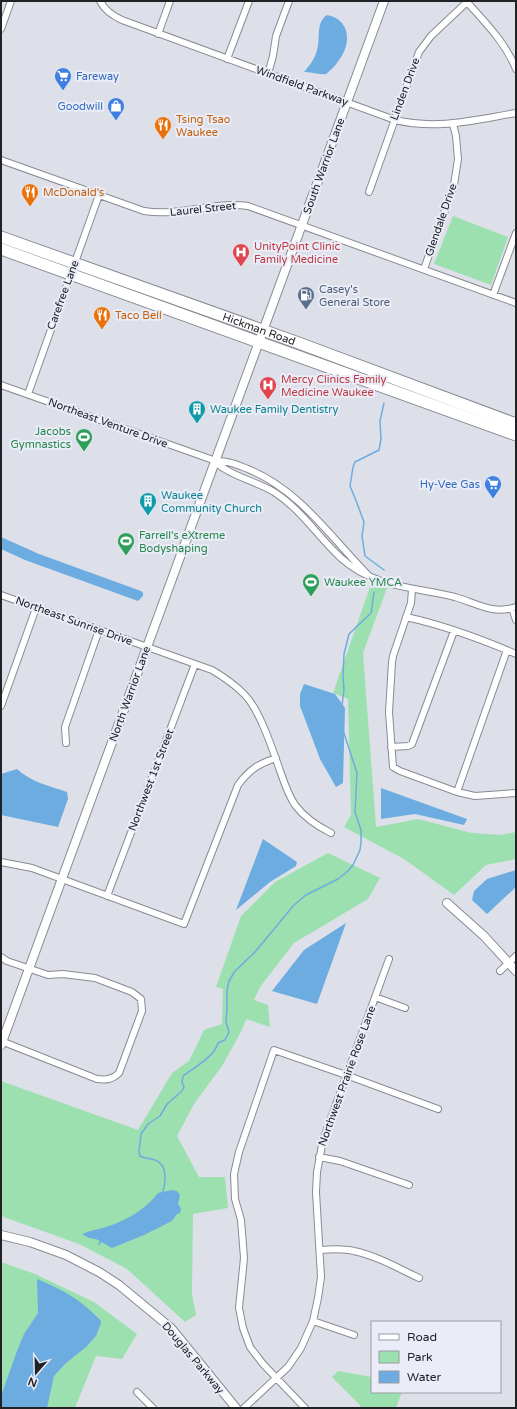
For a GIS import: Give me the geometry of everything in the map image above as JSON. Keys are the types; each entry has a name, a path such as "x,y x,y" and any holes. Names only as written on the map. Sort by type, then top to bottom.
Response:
{"highway":[{"name":"Hickman Road","path":"1,237 73,268 259,342 516,435"},
{"name":"Hickman Road","path":"1,248 73,268 263,331 516,424"}],"street":[{"path":"1,29 11,1"},
{"path":"158,34 170,1"},
{"path":"227,59 249,1"},
{"path":"268,74 276,36 289,1"},
{"name":"South Warrior Lane","path":"259,342 384,1"},
{"name":"Windfield Parkway","path":"100,2 111,15 158,34 394,120 428,125 453,124 516,113"},
{"path":"466,2 502,42 516,69"},
{"name":"Linden Drive","path":"369,192 419,52 431,36 466,2"},
{"name":"Glendale Drive","path":"424,269 454,185 457,148 453,124"},
{"name":"Laurel Street","path":"1,160 141,210 154,213 228,204 248,206 516,303"},
{"name":"Carefree Lane","path":"28,394 99,195"},
{"path":"493,295 516,233"},
{"name":"North Warrior Lane","path":"1,1043 259,342"},
{"name":"Northeast Venture Drive","path":"1,385 216,461"},
{"path":"216,461 224,469 274,492 292,506 341,558 354,568 369,576 391,585 435,592 459,598 491,610 514,608 516,620"},
{"path":"216,461 228,461 258,473 289,493 311,513 369,576"},
{"path":"412,589 411,603 392,662 389,712 394,769 457,792 475,796 515,790"},
{"name":"Northeast Sunrise Drive","path":"1,595 212,670 228,679 245,695 258,714 276,758 286,790 295,805 317,826 331,834"},
{"path":"1,706 36,608"},
{"path":"406,617 425,621 516,654"},
{"path":"66,743 65,727 99,630"},
{"path":"391,747 408,746 412,744 454,631"},
{"path":"457,792 507,650"},
{"name":"Northwest 1st Street","path":"107,896 195,664"},
{"path":"1,862 32,868 184,924 238,785 247,773 262,763 276,758"},
{"path":"447,903 484,936 516,971"},
{"path":"500,971 516,956"},
{"path":"1,957 7,961 48,975 63,974 95,978 132,992 141,999 142,1011 119,1074 114,1078 106,1080 97,1079 1,1043"},
{"name":"Northwest Prairie Rose Lane","path":"244,1408 288,1367 301,1348 313,1321 320,1284 320,1250 316,1192 319,1157 326,1131 389,959"},
{"path":"375,997 405,1008"},
{"path":"305,1408 276,1379 250,1347 242,1328 239,1308 244,1258 244,1241 234,1186 234,1174 274,1050 438,1109"},
{"path":"319,1157 340,1161 409,1185"},
{"name":"Douglas Parkway","path":"1,1235 30,1242 66,1255 99,1272 119,1285 171,1328 236,1408"},
{"path":"320,1250 353,1250 387,1262 419,1278"},
{"path":"313,1321 354,1335"},
{"path":"137,1392 153,1408"}],"green space":[{"path":"453,216 508,237 491,285 434,264"},
{"path":"370,587 387,588 363,653 376,827 418,819 472,833 501,835 516,832 516,859 486,865 454,895 404,859 344,827 351,815 348,699 333,693"},
{"path":"328,853 380,878 368,899 294,943 260,987 254,1000 268,1005 270,1027 246,1019 242,1030 222,1066 194,1104 177,1136 199,1177 225,1177 228,1208 193,1214 192,1294 196,1315 185,1322 127,1269 79,1244 1,1216 1,1081 138,1130 172,1073 189,1061 204,1030 222,1024 223,989 216,987 241,916 275,882"},
{"path":"1,1262 35,1274 94,1302 137,1334 122,1359 96,1356 75,1408 1,1408"},
{"path":"338,1371 371,1377 371,1393 402,1393 396,1408 360,1408 360,1405 332,1377"}],"water":[{"path":"327,15 335,17 344,27 347,39 346,46 338,62 326,74 304,72 315,56 321,22"},
{"path":"1,537 39,554 141,591 143,596 138,601 25,560 1,549"},
{"path":"304,684 335,694 345,708 343,783 336,787 320,759 300,706 300,694"},
{"path":"17,769 28,777 47,786 67,792 68,799 58,827 1,815 1,774"},
{"path":"381,788 467,819 464,825 415,814 381,819"},
{"path":"263,839 297,862 296,866 270,882 236,910"},
{"path":"516,870 516,887 487,914 472,900 474,891 487,879"},
{"path":"346,923 317,1004 272,991 304,950"},
{"path":"172,1190 177,1191 180,1195 178,1204 181,1208 180,1213 177,1214 172,1221 144,1235 112,1248 96,1239 89,1238 82,1234 123,1220 148,1204 158,1193"},
{"path":"37,1279 64,1291 86,1306 101,1321 101,1323 96,1336 54,1376 47,1408 1,1408 1,1396 17,1351 24,1334 38,1313"}],"waterway":[{"path":"384,403 380,421 381,439 379,450 355,462 350,486 364,522 362,536 365,556 384,570"},
{"path":"342,705 344,690 344,654 349,634 371,613 374,592"},
{"path":"162,1194 165,1180 164,1170 159,1162 140,1156 139,1151 141,1134 148,1124 160,1116 167,1104 182,1091 184,1087 182,1082 183,1076 213,1053 218,1043 225,1040 229,1032 226,1022 227,990 229,981 235,971 255,952 294,905 306,895 338,879 348,871 353,865 360,850 361,830 355,812 357,773 344,733"}],"place":[{"name":"Fareway","path":"63,91"},
{"name":"Goodwill","path":"116,121"},
{"name":"Tsing Tsao Waukee","path":"163,140"},
{"name":"McDonald's","path":"30,207"},
{"name":"UnityPoint Clinic Family Medicine","path":"241,267"},
{"name":"Casey's General Store","path":"306,310"},
{"name":"Taco Bell","path":"102,330"},
{"name":"Mercy Clinics Family Medicine Waukee","path":"268,400"},
{"name":"Waukee Family Dentistry","path":"197,424"},
{"name":"Jacobs Gymnastics","path":"84,452"},
{"name":"Hy-Vee Gas","path":"493,499"},
{"name":"Waukee Community Church","path":"148,516"},
{"name":"Farrell's eXtreme Bodyshaping","path":"126,556"},
{"name":"Waukee YMCA","path":"311,597"}]}
